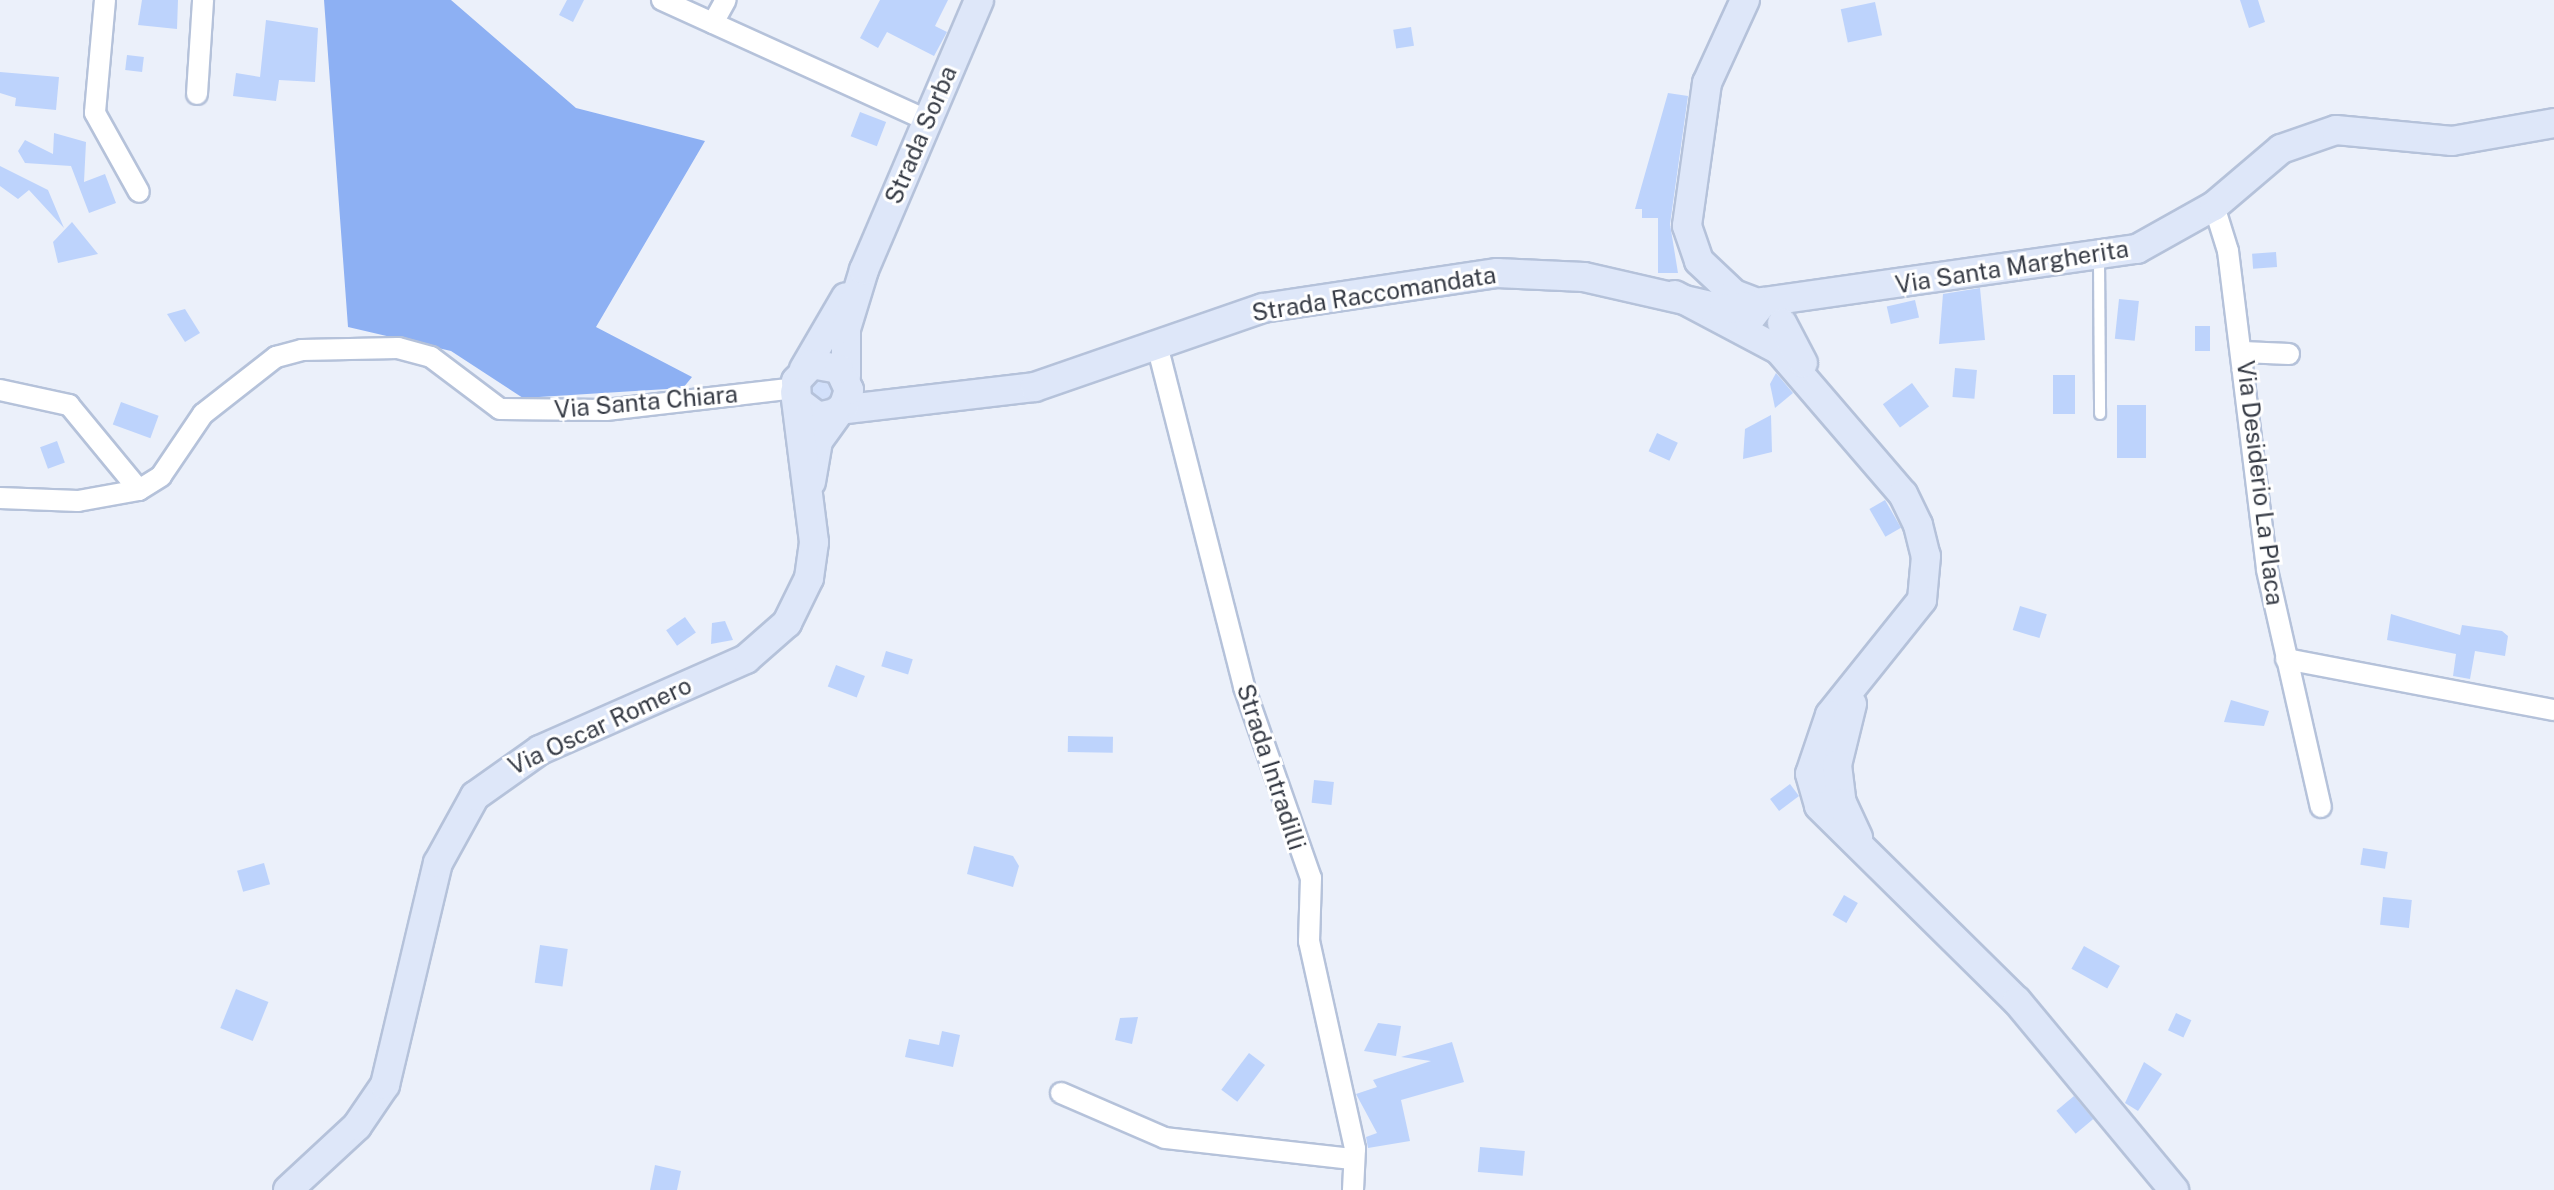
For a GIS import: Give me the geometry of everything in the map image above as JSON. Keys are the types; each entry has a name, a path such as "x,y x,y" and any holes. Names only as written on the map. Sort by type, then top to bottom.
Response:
{"street":[{"path":"105,0 95,113 139,192"},
{"path":"197,94 203,0"},
{"path":"662,0 926,120"},
{"path":"713,23 726,0"},
{"name":"Strada Sorba","path":"864,270 979,0"},
{"path":"1745,0 1707,83 1687,226 1699,261 1734,294 1765,317 1903,494 1926,556 1927,581 1915,617 1857,689 1830,715 1810,774 1819,806 1885,875 2017,1001 2174,1190"},
{"name":"Via Santa Margherita","path":"1765,317 1816,296 2099,259 2174,233 2214,206 2281,149 2336,130 2452,141 2554,123"},
{"name":"Via Desiderio La Placa","path":"2214,206 2243,352 2267,570 2321,807"},
{"path":"810,490 818,441 837,412 847,380 846,329 864,270"},
{"path":"810,490 797,445 798,383 864,270"},
{"name":"Strada Raccomandata","path":"837,412 892,400 1035,387 1263,308 1497,273 1584,277 1765,317"},
{"name":"Strada Intradilli","path":"1157,345 1244,687 1311,878 1309,941 1355,1149 1351,1159 1353,1190"},
{"name":"Via Santa Chiara","path":"139,490 161,476 203,414 276,357 302,350 398,348 431,357 500,409 606,410 798,383"},
{"path":"2243,352 2289,354"},
{"path":"798,383 831,364 847,380 892,400"},
{"path":"798,383 809,414 837,412"},
{"path":"0,390 69,405 139,490 78,501 0,498"},
{"name":"Via Oscar Romero","path":"288,1190 357,1126 385,1085 438,863 475,796 513,764 746,659 775,637 809,578 810,490"},
{"path":"2286,659 2554,710"},
{"path":"1061,1093 1165,1138 1351,1159"}],"lane":[{"path":"2099,259 2100,414"}],"shaded area":[{"path":"324,0 451,0 576,108 705,141 596,327 692,377 683,388 523,398 451,351 348,327"},
{"path":"834,377 836,399 815,404 808,380"}],"building":[{"path":"142,0 178,0 177,29 138,25"},
{"path":"567,0 584,0 573,22 559,15"},
{"path":"880,0 948,0 935,26 947,32 934,56 887,32 878,48 860,38"},
{"path":"2240,0 2258,0 2265,22 2249,28"},
{"path":"1875,2 1882,35 1848,43 1841,9"},
{"path":"266,20 318,28 315,82 279,80 276,101 233,96 236,73 260,77"},
{"path":"1411,27 1414,46 1396,49 1393,30"},
{"path":"127,55 144,57 142,72 125,70"},
{"path":"0,72 59,77 56,110 15,106 16,98 0,93"},
{"path":"1668,93 1688,96 1670,224 1678,273 1658,273 1658,218 1642,218 1642,209 1635,209"},
{"path":"860,112 886,122 877,146 851,136"},
{"path":"54,133 86,142 84,182 105,174 116,203 89,213 71,166 25,163 18,151 25,140 53,154"},
{"path":"0,166 48,190 64,228 29,190 18,199 0,186"},
{"path":"72,222 98,254 58,263 53,242"},
{"path":"2276,252 2277,267 2253,269 2252,254"},
{"path":"1980,288 1985,340 1939,344 1943,294"},
{"path":"2119,299 2139,301 2135,341 2115,339"},
{"path":"1915,300 1919,318 1891,324 1887,307"},
{"path":"185,309 200,333 185,342 167,314"},
{"path":"2195,326 2210,326 2210,351 2195,351"},
{"path":"1955,368 1977,370 1974,399 1952,397"},
{"path":"1776,373 1793,393 1775,408 1770,384"},
{"path":"2053,375 2075,375 2075,414 2053,414"},
{"path":"1912,383 1929,406 1900,428 1883,404"},
{"path":"121,402 159,416 150,438 113,425"},
{"path":"2117,405 2146,405 2146,458 2117,458"},
{"path":"1771,415 1772,452 1743,459 1745,429"},
{"path":"1657,433 1678,443 1669,461 1649,451"},
{"path":"57,441 65,463 48,469 40,447"},
{"path":"1885,500 1901,528 1885,537 1869,509"},
{"path":"2020,606 2047,614 2039,638 2013,630"},
{"path":"2391,614 2460,635 2462,625 2502,631 2508,636 2505,656 2475,651 2470,679 2453,676 2456,654 2387,640"},
{"path":"685,617 696,633 677,646 666,630"},
{"path":"725,621 733,640 711,644 712,623"},
{"path":"886,651 913,659 908,674 881,666"},
{"path":"836,665 865,676 857,698 828,686"},
{"path":"2231,700 2269,711 2264,726 2224,722"},
{"path":"1068,736 1113,737 1113,753 1068,752"},
{"path":"1314,780 1334,782 1331,805 1312,803"},
{"path":"1790,784 1799,796 1779,811 1770,799"},
{"path":"974,846 1013,856 1019,866 1013,887 967,874"},
{"path":"2363,848 2388,852 2385,869 2360,865"},
{"path":"264,863 270,884 243,892 237,871"},
{"path":"1844,895 1858,903 1846,923 1832,915"},
{"path":"2383,897 2412,900 2409,928 2380,925"},
{"path":"540,945 568,949 562,987 535,983"},
{"path":"2084,946 2120,966 2107,989 2071,969"},
{"path":"236,989 268,1002 253,1041 220,1028"},
{"path":"2176,1013 2191,1020 2183,1037 2168,1030"},
{"path":"1138,1017 1132,1044 1115,1040 1120,1018"},
{"path":"1378,1023 1401,1026 1396,1056 1364,1051"},
{"path":"942,1031 960,1035 953,1067 905,1057 909,1039 939,1045"},
{"path":"1452,1042 1464,1082 1401,1100 1410,1141 1368,1148 1366,1137 1377,1133 1356,1094 1377,1087 1373,1080 1431,1061 1401,1057"},
{"path":"1249,1053 1265,1065 1237,1102 1221,1090"},
{"path":"2144,1062 2162,1074 2138,1111 2125,1103"},
{"path":"2074,1096 2093,1119 2076,1134 2056,1111"},
{"path":"1480,1147 1525,1151 1523,1176 1478,1172"},
{"path":"655,1165 681,1171 677,1190 650,1190"}]}
